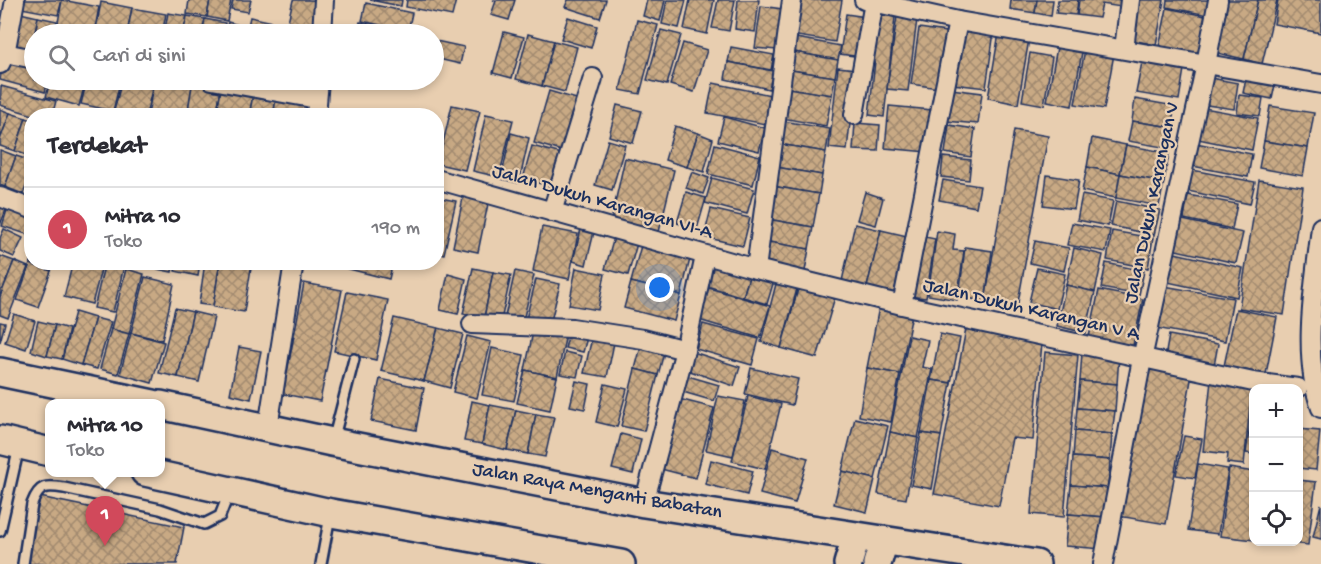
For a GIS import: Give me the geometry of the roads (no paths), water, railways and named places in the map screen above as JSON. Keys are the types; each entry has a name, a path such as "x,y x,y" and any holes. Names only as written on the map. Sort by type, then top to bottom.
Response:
{"main road":[{"path":"0,372 129,399"},
{"name":"Jalan Raya Menganti Babatan","path":"165,406 332,442 645,503 852,552 1035,564"},
{"path":"6,447 45,451"},
{"path":"165,476 331,513 621,564"}],"street":[{"path":"15,0 2,57 24,58"},
{"path":"323,24 324,0"},
{"path":"756,269 792,0"},
{"path":"1124,49 1130,0"},
{"name":"Jalan Dukuh Karangan V","path":"1103,564 1142,359 1218,0"},
{"path":"854,115 868,1 957,21 1321,84"},
{"path":"902,305 957,21"},
{"path":"552,212 593,78"},
{"path":"251,90 316,107 318,90"},
{"name":"Jalan Dukuh Karangan VI-A","path":"444,181 756,269"},
{"path":"0,197 24,206"},
{"path":"1309,394 1312,359 1311,332 1321,227"},
{"path":"645,503 685,350 705,256"},
{"name":"Jalan Dukuh Karangan V A","path":"756,269 902,305 1309,394"},
{"path":"268,427 293,270"},
{"path":"472,324 572,328 644,339 685,350"}],"lane":[{"path":"332,442 354,359"},
{"path":"0,531 6,447"},
{"path":"23,564 32,504 36,494 43,488 51,486 64,488 160,509 204,524 220,516 230,491"},
{"path":"321,564 331,513"}],"place":[{"name":"Mitra 10","path":"105,546"}]}
